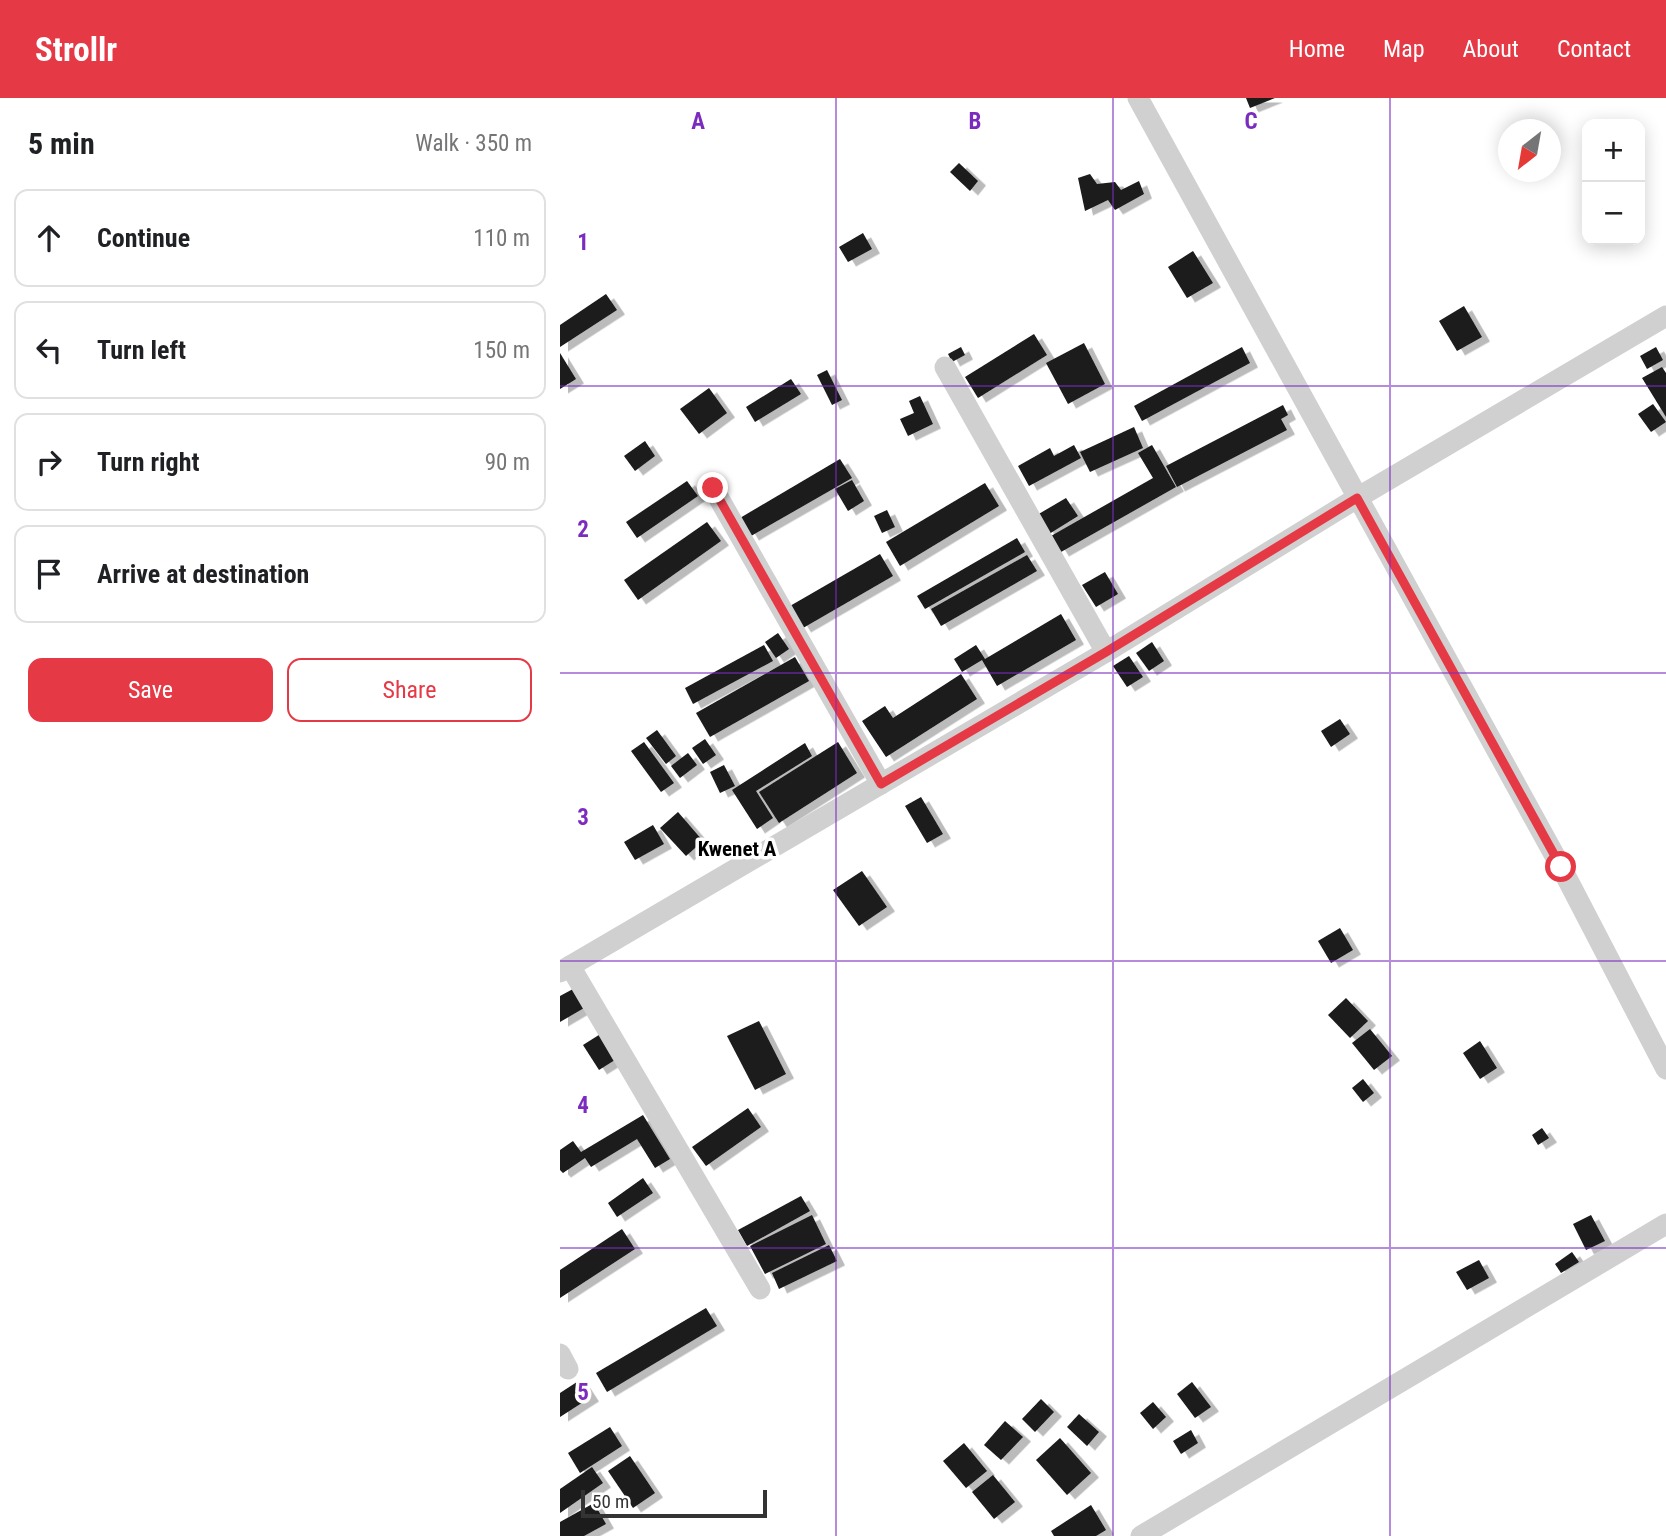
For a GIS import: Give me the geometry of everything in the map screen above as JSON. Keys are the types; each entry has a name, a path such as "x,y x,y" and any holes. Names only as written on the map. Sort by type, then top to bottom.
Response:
{"street":[{"path":"1138,98 1561,867 1666,1069"},
{"path":"760,1289 565,969 1106,652 1357,498 1666,316"},
{"path":"945,367 1106,652"},
{"path":"713,488 881,784"},
{"path":"1141,1536 1666,1224"}],"building":[{"path":"1246,98 1275,98 1250,108"},
{"path":"959,163 978,181 970,191 950,172"},
{"path":"1090,174 1097,184 1115,182 1121,190 1139,181 1144,194 1115,210 1108,200 1085,211 1078,178"},
{"path":"863,233 872,249 848,262 839,247"},
{"path":"1193,251 1213,283 1187,298 1168,267"},
{"path":"606,294 617,310 560,347 560,325"},
{"path":"1464,306 1482,337 1457,351 1439,321"},
{"path":"1034,334 1047,355 978,398 965,377"},
{"path":"1084,343 1105,384 1068,404 1046,363"},
{"path":"961,347 965,355 952,362 948,354"},
{"path":"1242,347 1250,363 1142,421 1134,406"},
{"path":"1656,347 1663,360 1647,369 1640,356"},
{"path":"560,353 576,379 560,389"},
{"path":"1662,367 1666,373 1666,417 1642,378"},
{"path":"827,370 842,400 832,405 817,375"},
{"path":"791,379 801,394 755,422 746,407"},
{"path":"709,388 727,413 699,434 680,409"},
{"path":"920,396 933,424 908,436 900,419 914,413 909,401"},
{"path":"1653,404 1666,422 1651,432 1638,414"},
{"path":"1283,405 1288,415 1281,419 1287,430 1177,487 1166,466"},
{"path":"1134,427 1143,448 1090,472 1080,452"},
{"path":"645,441 655,456 635,471 624,456"},
{"path":"1074,445 1081,458 1029,486 1018,466 1050,448 1054,456"},
{"path":"1152,445 1176,487 1061,552 1051,536 1153,478 1138,453"},
{"path":"840,459 852,478 751,536 740,518"},
{"path":"852,480 864,501 848,511 835,489"},
{"path":"687,481 698,496 637,538 626,522"},
{"path":"985,483 999,506 900,566 886,542"},
{"path":"1066,498 1078,516 1049,534 1037,515"},
{"path":"887,510 895,527 882,533 874,516"},
{"path":"707,522 721,541 638,600 624,580"},
{"path":"1017,538 1025,552 925,609 917,596"},
{"path":"880,554 893,576 803,628 790,606"},
{"path":"1027,555 1037,571 941,626 931,609"},
{"path":"1105,572 1118,594 1096,607 1082,585"},
{"path":"1061,614 1076,640 997,686 982,660 962,672 954,659 976,645 985,659"},
{"path":"778,633 789,649 776,658 765,642"},
{"path":"1152,642 1164,661 1149,671 1136,653"},
{"path":"764,645 773,661 693,704 685,688"},
{"path":"1129,656 1143,677 1127,687 1113,666"},
{"path":"795,657 809,681 710,737 696,713"},
{"path":"961,674 977,699 886,757 862,721 885,706 893,718"},
{"path":"1340,719 1350,734 1331,747 1321,731"},
{"path":"657,730 676,756 666,764 646,738"},
{"path":"705,739 716,755 703,764 692,748"},
{"path":"644,742 674,783 661,792 631,751"},
{"path":"838,742 857,773 779,823 759,792"},
{"path":"805,743 812,756 756,791 773,818 757,829 732,790"},
{"path":"688,753 697,765 680,778 671,766"},
{"path":"724,765 735,786 720,793 710,772"},
{"path":"921,797 943,834 927,843 905,806"},
{"path":"678,812 703,841 686,856 660,828"},
{"path":"653,825 664,844 635,860 624,842"},
{"path":"862,871 887,907 859,926 833,890"},
{"path":"1340,928 1353,950 1331,963 1318,941"},
{"path":"573,989 584,1008 560,1022 560,996"},
{"path":"1346,998 1368,1021 1350,1038 1328,1015"},
{"path":"759,1021 786,1074 755,1090 727,1036"},
{"path":"1370,1029 1392,1056 1374,1070 1352,1043"},
{"path":"602,1033 618,1058 599,1070 583,1045"},
{"path":"1480,1041 1497,1068 1480,1079 1463,1053"},
{"path":"1363,1079 1374,1093 1363,1102 1352,1088"},
{"path":"748,1108 761,1127 706,1166 692,1147"},
{"path":"643,1115 670,1159 655,1168 637,1139 591,1167 585,1158 563,1173 560,1170 560,1150 573,1141 581,1152"},
{"path":"1542,1128 1549,1138 1538,1145 1532,1135"},
{"path":"643,1178 653,1193 617,1217 608,1203"},
{"path":"801,1196 810,1211 747,1246 738,1230"},
{"path":"812,1215 826,1244 765,1274 750,1246"},
{"path":"1591,1215 1605,1241 1586,1250 1573,1224"},
{"path":"622,1229 635,1249 560,1298 560,1270"},
{"path":"829,1245 837,1261 779,1289 772,1273"},
{"path":"1572,1252 1579,1262 1561,1273 1555,1264"},
{"path":"1479,1260 1489,1278 1467,1290 1456,1272"},
{"path":"706,1308 717,1326 607,1392 596,1373"},
{"path":"580,1380 591,1397 560,1417 560,1393"},
{"path":"1192,1382 1211,1407 1195,1418 1177,1394"},
{"path":"1041,1399 1054,1412 1035,1432 1022,1419"},
{"path":"1153,1402 1166,1417 1153,1429 1140,1413"},
{"path":"1079,1414 1099,1432 1087,1446 1067,1427"},
{"path":"1005,1421 1023,1437 1001,1460 984,1445"},
{"path":"610,1427 622,1446 580,1473 568,1453"},
{"path":"1191,1430 1198,1443 1181,1454 1173,1441"},
{"path":"1060,1438 1091,1473 1067,1495 1036,1460"},
{"path":"964,1443 987,1471 966,1488 943,1461"},
{"path":"630,1456 655,1493 633,1508 608,1471"},
{"path":"592,1467 603,1483 560,1513 560,1489"},
{"path":"993,1475 1015,1502 994,1519 972,1492"},
{"path":"594,1503 606,1524 584,1536 560,1536 560,1522"},
{"path":"1091,1505 1106,1530 1096,1536 1054,1536 1051,1531"}],"district":[{"name":"Kwenet A","path":"737,849"}],"route":[{"path":"713,488 881,784 1106,652 1357,498 1561,867"}]}
